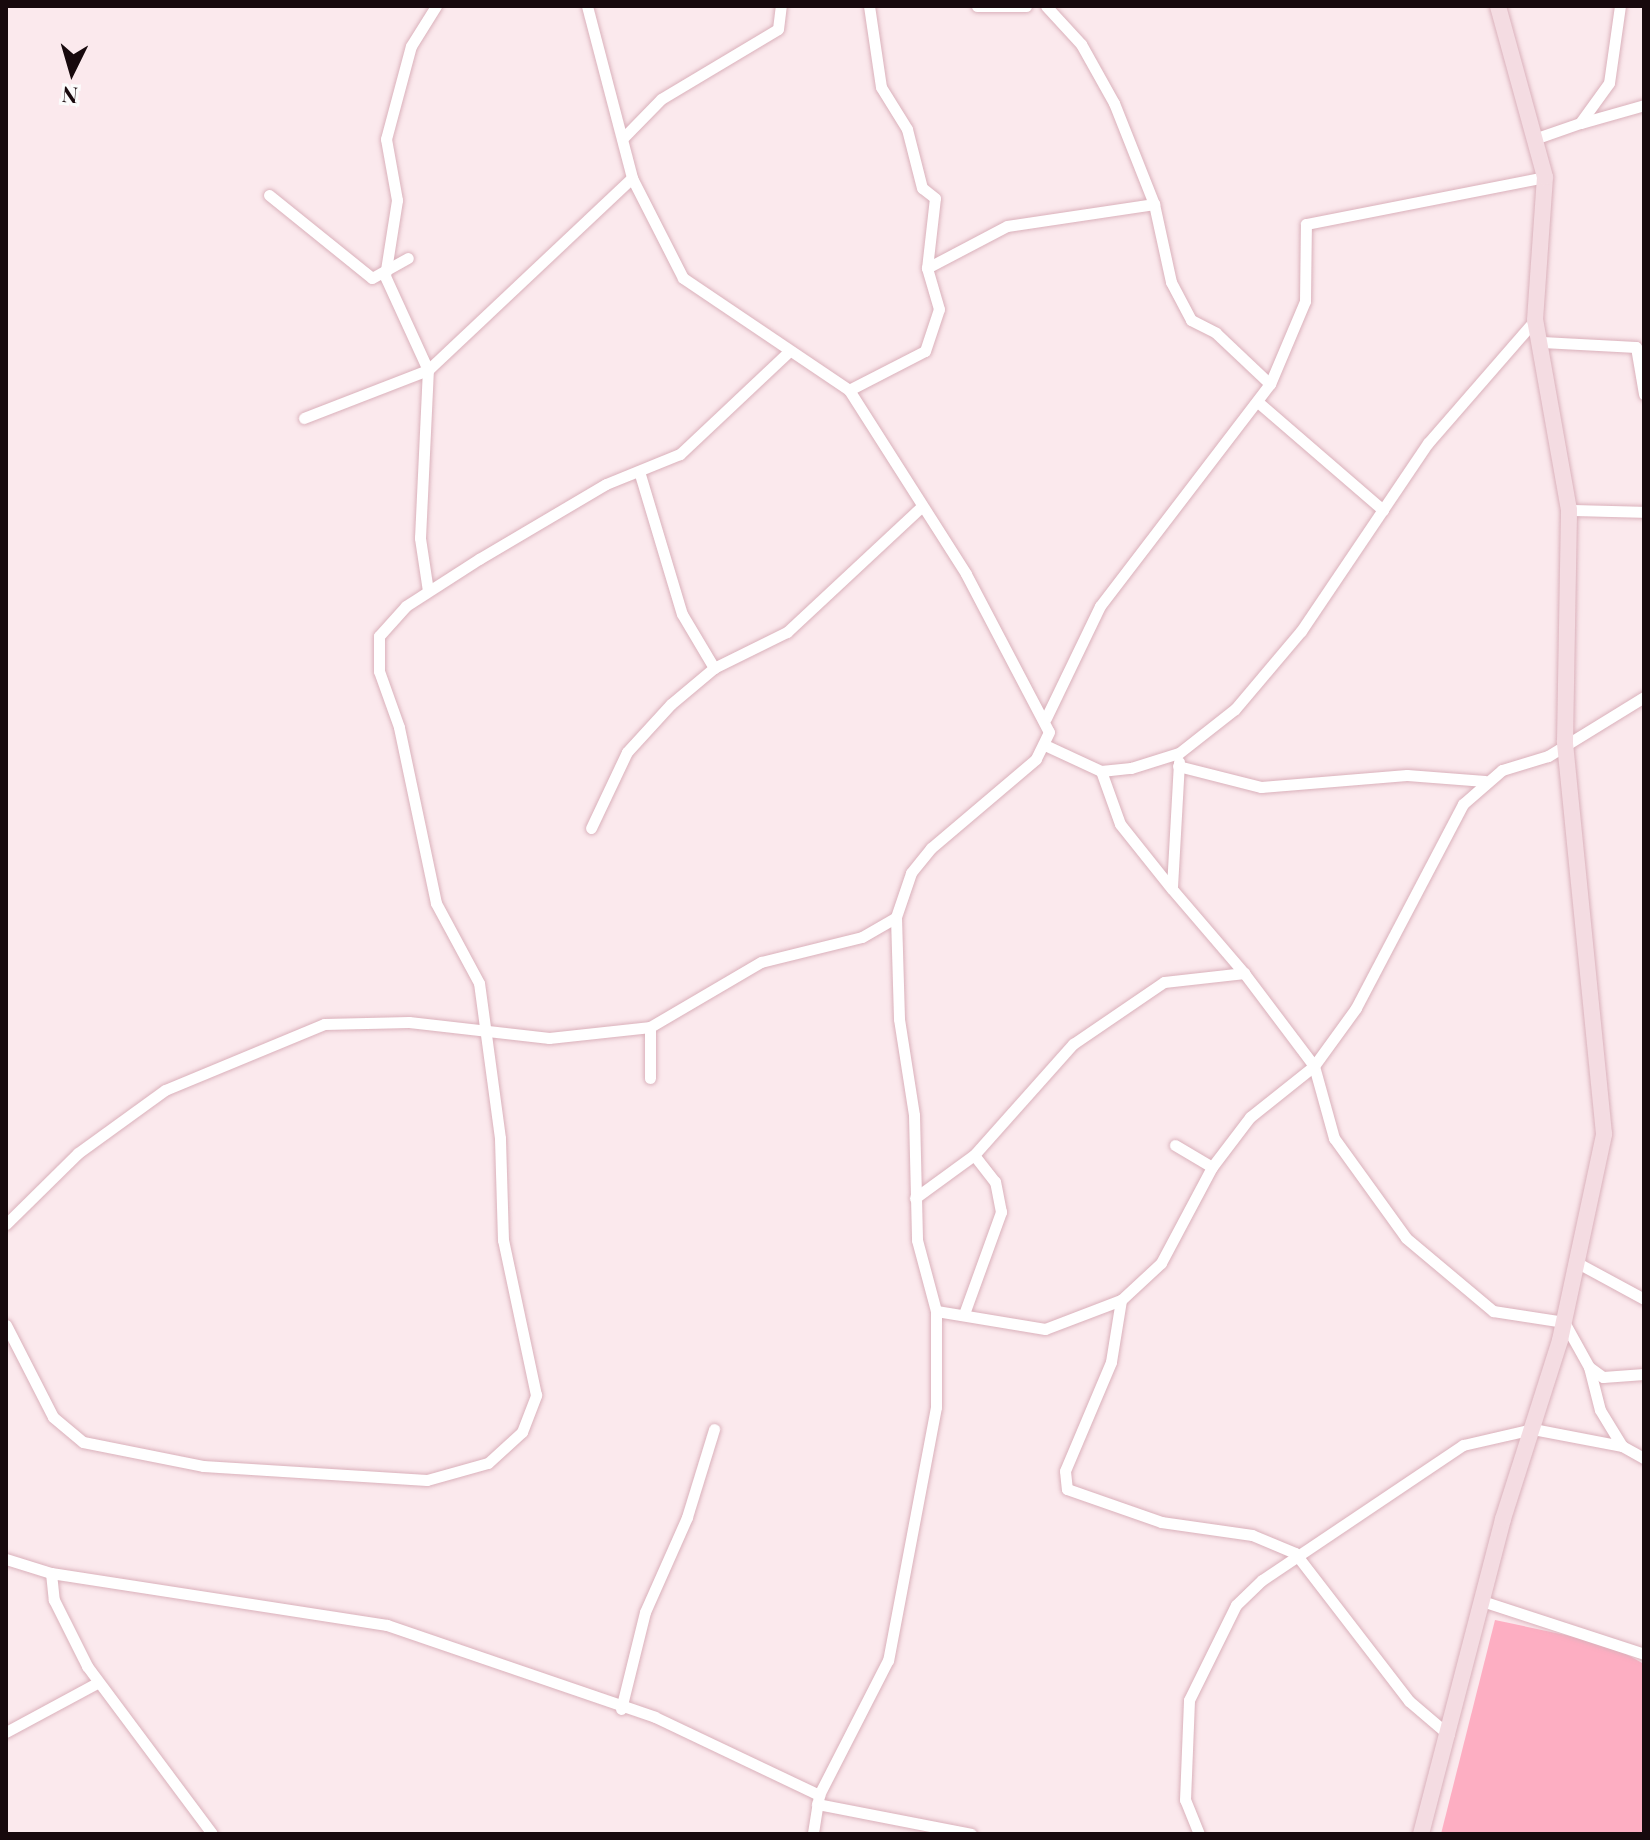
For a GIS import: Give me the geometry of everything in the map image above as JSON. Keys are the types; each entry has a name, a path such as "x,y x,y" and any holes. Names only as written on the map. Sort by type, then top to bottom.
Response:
{"street":[{"path":"428,591 420,538 428,370 385,276 397,200 386,157 389,118 411,46 436,6"},
{"path":"587,6 632,178 683,278 787,353 849,390 1046,718"},
{"path":"623,138 661,99 778,29 781,6"},
{"path":"849,390 929,348 939,309 927,268 935,198 922,188 907,129 881,87 869,6"},
{"path":"977,6 1026,6"},
{"path":"1046,6 1104,84 1154,204 1171,282 1191,320 1216,333 1270,384"},
{"path":"1421,1834 1564,1322 1574,1261 1604,1134 1565,741 1569,510 1542,342 1535,320 1545,177 1537,138 1498,6"},
{"path":"1580,123 1615,64 1620,6"},
{"path":"1537,138 1644,105"},
{"path":"1047,746 1046,718 1100,606 1259,403 1270,384 1305,301 1306,224 1545,177"},
{"path":"304,418 428,370 632,178"},
{"path":"269,195 329,237 353,267 385,276"},
{"path":"927,268 1007,226 1154,204"},
{"path":"385,276 408,258"},
{"path":"1047,746 1101,771 1179,753 1266,673 1453,411 1535,320"},
{"path":"1542,342 1636,347 1644,394"},
{"path":"6,1325 53,1417 83,1442 203,1466 395,1481 488,1463 522,1432 536,1395 503,1240 487,1035 475,968 436,903 399,727 379,671 381,632 428,591 639,471 690,447 787,353"},
{"path":"1259,403 1383,510"},
{"path":"639,471 671,556 682,614 714,668"},
{"path":"591,828 639,736 714,668 787,632 921,507"},
{"path":"1569,510 1644,512"},
{"path":"1178,766 1261,787 1407,775 1485,781 1548,756 1565,741 1644,697"},
{"path":"813,1834 818,1799 888,1660 936,1407 936,1311 918,1252 896,917 911,873 931,848 1047,746"},
{"path":"1172,889 1179,753"},
{"path":"1101,771 1120,824 1244,973 1314,1066 1334,1138 1406,1238 1493,1311 1564,1322"},
{"path":"936,1311 1045,1329 1121,1300 1161,1263 1212,1167 1250,1117 1314,1066 1356,1008 1453,819 1485,781"},
{"path":"6,1224 78,1153 193,1074 333,1022 409,1022 487,1035 549,1038 650,1027 761,962 862,937 896,917"},
{"path":"915,1198 974,1155 1051,1064 1145,992 1188,977 1244,973"},
{"path":"650,1027 650,1078"},
{"path":"1175,1145 1212,1167"},
{"path":"964,1314 1001,1212 995,1182 974,1155"},
{"path":"1574,1261 1644,1299"},
{"path":"1121,1300 1111,1362 1062,1481 1117,1510 1252,1535 1295,1553 1409,1701 1449,1735"},
{"path":"1564,1322 1589,1367 1600,1410 1622,1446"},
{"path":"1589,1367 1619,1379 1644,1374"},
{"path":"621,1709 645,1612 687,1517 714,1429"},
{"path":"1199,1834 1185,1800 1189,1700 1236,1605 1295,1553 1463,1445 1533,1429 1622,1446 1642,1459"},
{"path":"6,1559 51,1573 352,1616 621,1709 818,1799 971,1834"},
{"path":"51,1573 54,1600 97,1683 212,1834"},
{"path":"1485,1602 1644,1654"},
{"path":"6,1732 97,1683"}],"shaded area":[{"path":"1495,1620 1608,1644 1644,1664 1642,1834 1441,1834"}]}
